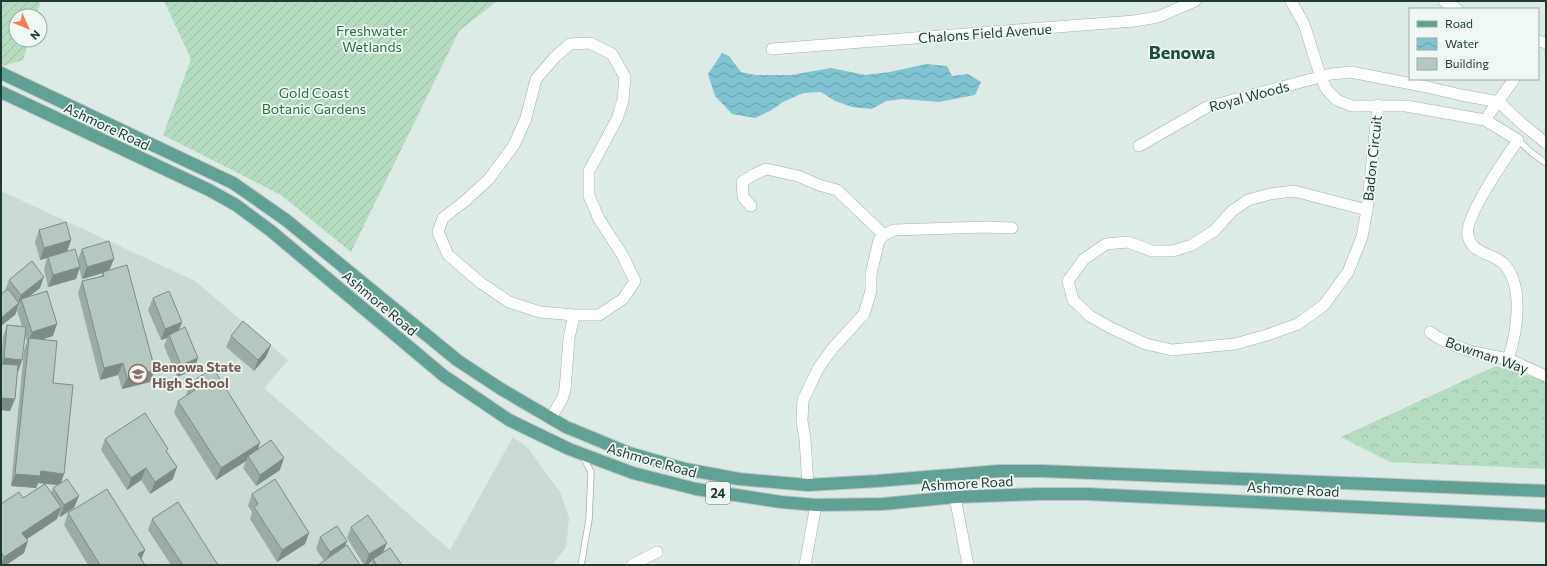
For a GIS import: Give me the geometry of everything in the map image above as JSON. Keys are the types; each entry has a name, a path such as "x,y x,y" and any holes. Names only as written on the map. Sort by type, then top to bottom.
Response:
{"main road":[{"name":"Ashmore Road","path":"1,73 233,183 286,220 457,360 501,389 551,418 579,432 629,453 685,469 739,479 808,485 999,471 1042,471 1546,491"},
{"name":"Ashmore Road","path":"1,92 209,190 236,205 271,230 444,376 509,420 569,449 633,473 696,489 780,502 816,505 884,504 955,497 1087,494 1546,516"}],"street":[{"name":"Chalons Field Avenue","path":"772,49 1134,21 1158,17 1195,1"},
{"path":"1291,1 1304,24 1321,78 1327,90 1337,100 1352,106 1406,106 1484,120 1518,140 1487,185 1471,220 1467,235 1470,243 1477,250 1502,262 1514,283 1516,300 1516,326 1513,344 1508,359"},
{"path":"1444,1 1455,8"},
{"path":"590,43 612,54 625,77 623,100 617,119 589,171 589,196 599,219 623,256 635,281 623,299 599,315 574,316 540,312 509,302 481,283 448,255 438,232 443,218 489,179 514,145 526,118 536,79 555,57 570,44 590,43"},
{"name":"Royal Woods","path":"1139,146 1207,107 1321,78 1331,74 1352,72 1499,102"},
{"path":"1484,120 1499,102 1513,80"},
{"path":"1499,102 1520,122 1546,143"},
{"name":"Badon Circuit","path":"1367,210 1294,191 1270,194 1248,200 1232,212 1214,231 1192,245 1172,251 1152,251 1128,242 1106,244 1084,259 1068,281 1073,300 1090,316 1111,328 1146,344 1172,350 1235,344 1298,324 1324,305 1348,272 1362,237 1367,210 1378,105"},
{"path":"751,206 743,197 742,182 752,175 766,169 782,172 837,190 884,234"},
{"path":"808,485 805,439 802,421 803,400 824,360 864,314 871,292 871,274 879,240 884,234 894,230 985,227 1012,228"},
{"path":"551,418 562,399 565,390 569,338 574,316"},
{"name":"Bowman Way","path":"1430,332 1453,345 1473,352 1508,359 1546,376"},
{"path":"952,474 968,565"},
{"path":"805,565 816,505"},
{"path":"632,565 657,552"}],"lane":[{"path":"1518,140 1546,163"},
{"path":"581,565 589,520 591,472 582,454"}],"shaded area":[{"name":"Benowa State High School","path":"1,191 195,281 288,360 264,388 450,550 513,437 528,448 560,492 569,518 566,547 552,565 1,565"}],"green space":[{"path":"1,1 41,1 39,8 8,8 8,48 27,48 23,60 3,66 1,65"},
{"name":"Gold Coast Botanic Gardens","path":"164,1 497,1 459,31 351,252 281,195 163,135 191,59"},
{"path":"1496,366 1546,381 1546,469 1390,462 1341,437"}],"water":[{"path":"722,53 729,56 741,72 755,75 791,75 831,68 865,75 890,72 926,64 947,66 952,76 968,74 981,82 975,95 939,102 903,99 886,101 872,109 852,107 835,101 821,92 803,93 783,102 770,111 755,118 732,114 715,96 708,74"}],"building":[{"path":"66,222 71,240 44,248 39,230"},
{"path":"109,241 114,259 87,267 82,249"},
{"path":"75,249 80,267 53,275 48,257"},
{"path":"32,261 44,277 21,295 9,280"},
{"path":"127,265 155,370 127,378 123,363 104,368 82,281 104,276 103,272"},
{"path":"8,289 19,303 1,318 1,294"},
{"path":"47,291 57,324 32,332 21,299"},
{"path":"169,291 182,322 165,329 153,298"},
{"path":"243,321 271,345 258,360 231,336"},
{"path":"7,325 26,327 22,360 4,358"},
{"path":"185,327 198,358 181,365 169,335"},
{"path":"29,338 57,341 53,383 73,385 64,474 41,471 40,476 15,474"},
{"path":"1,364 18,365 15,399 1,398"},
{"path":"213,368 260,443 221,468 178,401 195,390 190,383"},
{"path":"145,413 168,449 166,451 177,467 155,482 146,468 131,478 105,439"},
{"path":"271,440 284,458 260,475 248,456"},
{"path":"67,479 79,496 64,505 53,488"},
{"path":"275,479 309,533 282,550 254,507 258,504 252,494"},
{"path":"45,484 61,507 22,533 28,541 4,557 1,552 1,504 19,492 23,498"},
{"path":"107,489 145,550 138,554 145,565 100,565 68,513"},
{"path":"178,502 218,565 183,565 152,519"},
{"path":"368,515 387,543 369,554 351,527"},
{"path":"337,526 347,541 330,552 320,537"},
{"path":"347,545 360,565 318,565"},
{"path":"390,548 402,565 377,565 373,559"}],"place":[{"name":"Benowa State High School","path":"138,374"}],"district":[{"name":"Benowa","path":"1182,52"}],"park label":[{"name":"Freshwater Wetlands","path":"372,38"}]}
